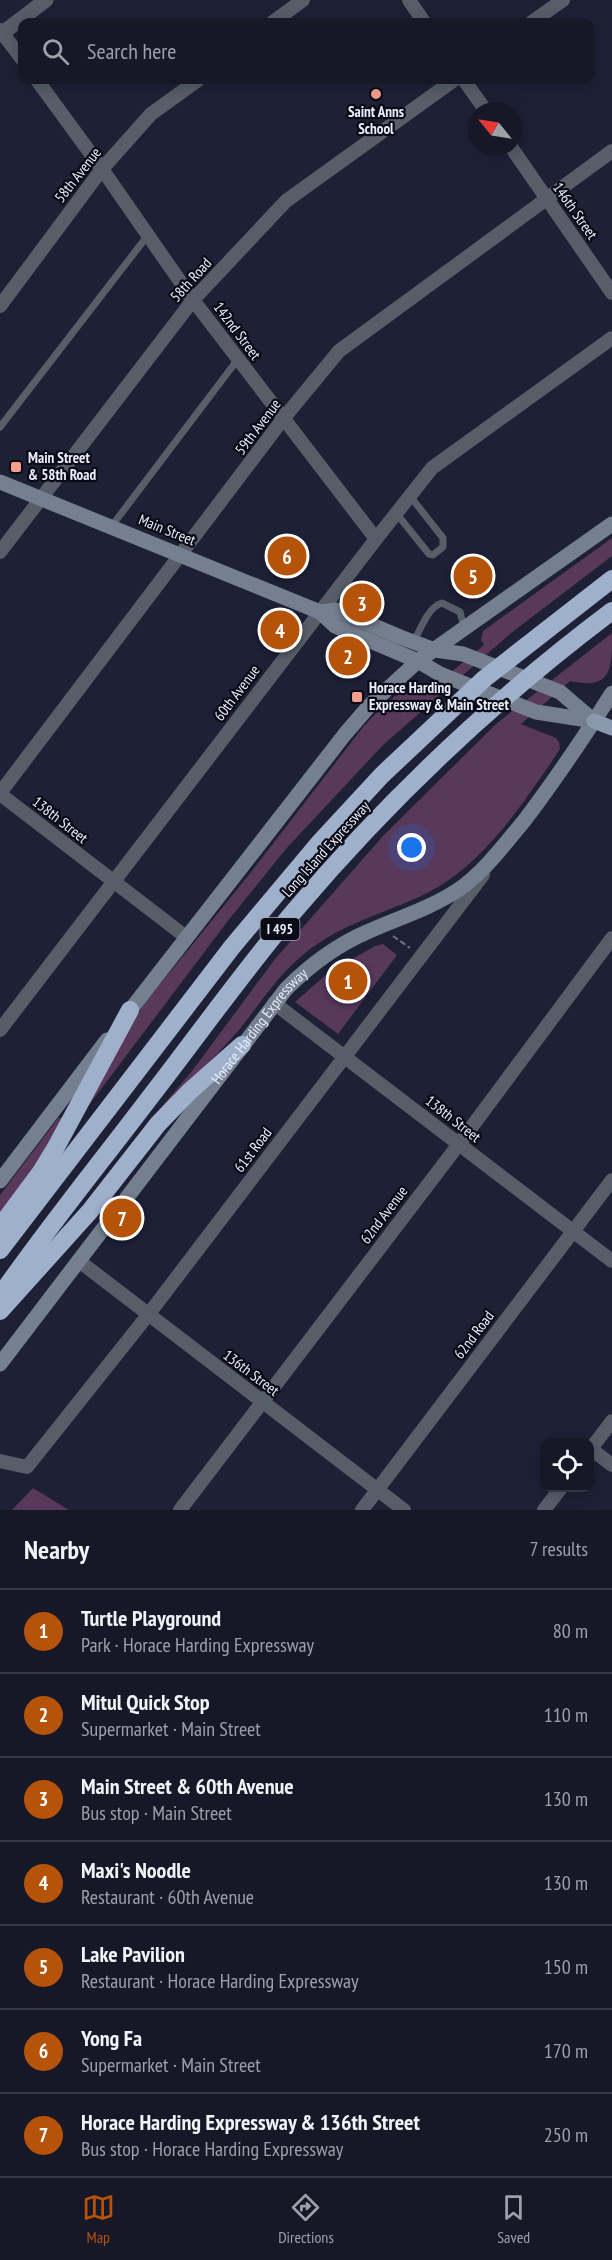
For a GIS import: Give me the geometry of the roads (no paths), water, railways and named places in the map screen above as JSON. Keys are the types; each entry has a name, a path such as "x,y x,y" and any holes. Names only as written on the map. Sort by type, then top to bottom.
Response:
{"highway":[{"name":"Long Island Expressway","path":"0,1250 232,947 320,842 382,775 484,679 612,579"},
{"name":"Long Island Expressway","path":"0,1296 257,957 331,869 386,809 451,745 546,662 612,611"},
{"path":"0,1227 41,1172 55,1149 130,1010"},
{"path":"0,1311 90,1211 158,1124 190,1091 242,1045"}],"main road":[{"name":"Main Street","path":"0,482 320,612 335,626 418,661 440,674 536,712 594,721 612,728"},
{"path":"0,1181 351,726 418,661 612,524"},
{"name":"Main Street","path":"320,612 336,610 435,650 463,654 560,692 594,721"},
{"name":"Horace Harding Expressway","path":"0,1364 274,1003 298,977 333,951 369,931 413,915 453,893 476,876 501,849 582,742 612,693"}],"street":[{"path":"21,18 46,0"},
{"path":"278,18 303,0"},
{"path":"409,0 421,18"},
{"path":"538,18 563,0"},
{"path":"18,20 1,32 18,54"},
{"name":"142nd Street","path":"40,84 193,300 376,538"},
{"name":"58th Avenue","path":"0,306 102,169 151,114 192,84"},
{"name":"58th Road","path":"0,552 193,300 286,201 448,84"},
{"path":"467,84 480,102"},
{"name":"59th Avenue","path":"0,794 283,419 339,351 612,151"},
{"name":"146th Street","path":"517,156 612,293"},
{"name":"60th Avenue","path":"0,1030 432,468 612,338"},
{"name":"138th Street","path":"0,794 186,938"},
{"name":"61st Road","path":"0,1461 27,1467 148,1315 501,849"},
{"name":"62nd Avenue","path":"180,1510 459,1144 612,938"},
{"name":"138th Street","path":"274,1003 612,1261"},
{"name":"62nd Road","path":"362,1510 612,1180"},
{"name":"136th Street","path":"79,1261 404,1510"},
{"path":"594,1445 612,1420"},
{"path":"594,1453 612,1465"},
{"path":"544,1510 558,1492"}],"lane":[{"path":"0,427 148,235"},
{"path":"111,527 238,359"},
{"path":"396,513 429,554 433,555 444,547 443,538 410,496"},
{"path":"414,641 431,610 442,603 460,612 464,629"}],"place":[{"name":"Saint Anns School","path":"376,94"},
{"name":"Main Street & 58th Road","path":"16,467"},
{"name":"Yong Fa","path":"287,556"},
{"name":"Lake Pavilion","path":"473,576"},
{"name":"Main Street & 60th Avenue","path":"362,603"},
{"name":"Maxi's Noodle","path":"280,630"},
{"name":"Mitul Quick Stop","path":"348,656"},
{"name":"Horace Harding Expressway & Main Street","path":"357,697"},
{"name":"Turtle Playground","path":"348,981"},
{"name":"Horace Harding Expressway & 136th Street","path":"122,1218"}]}
